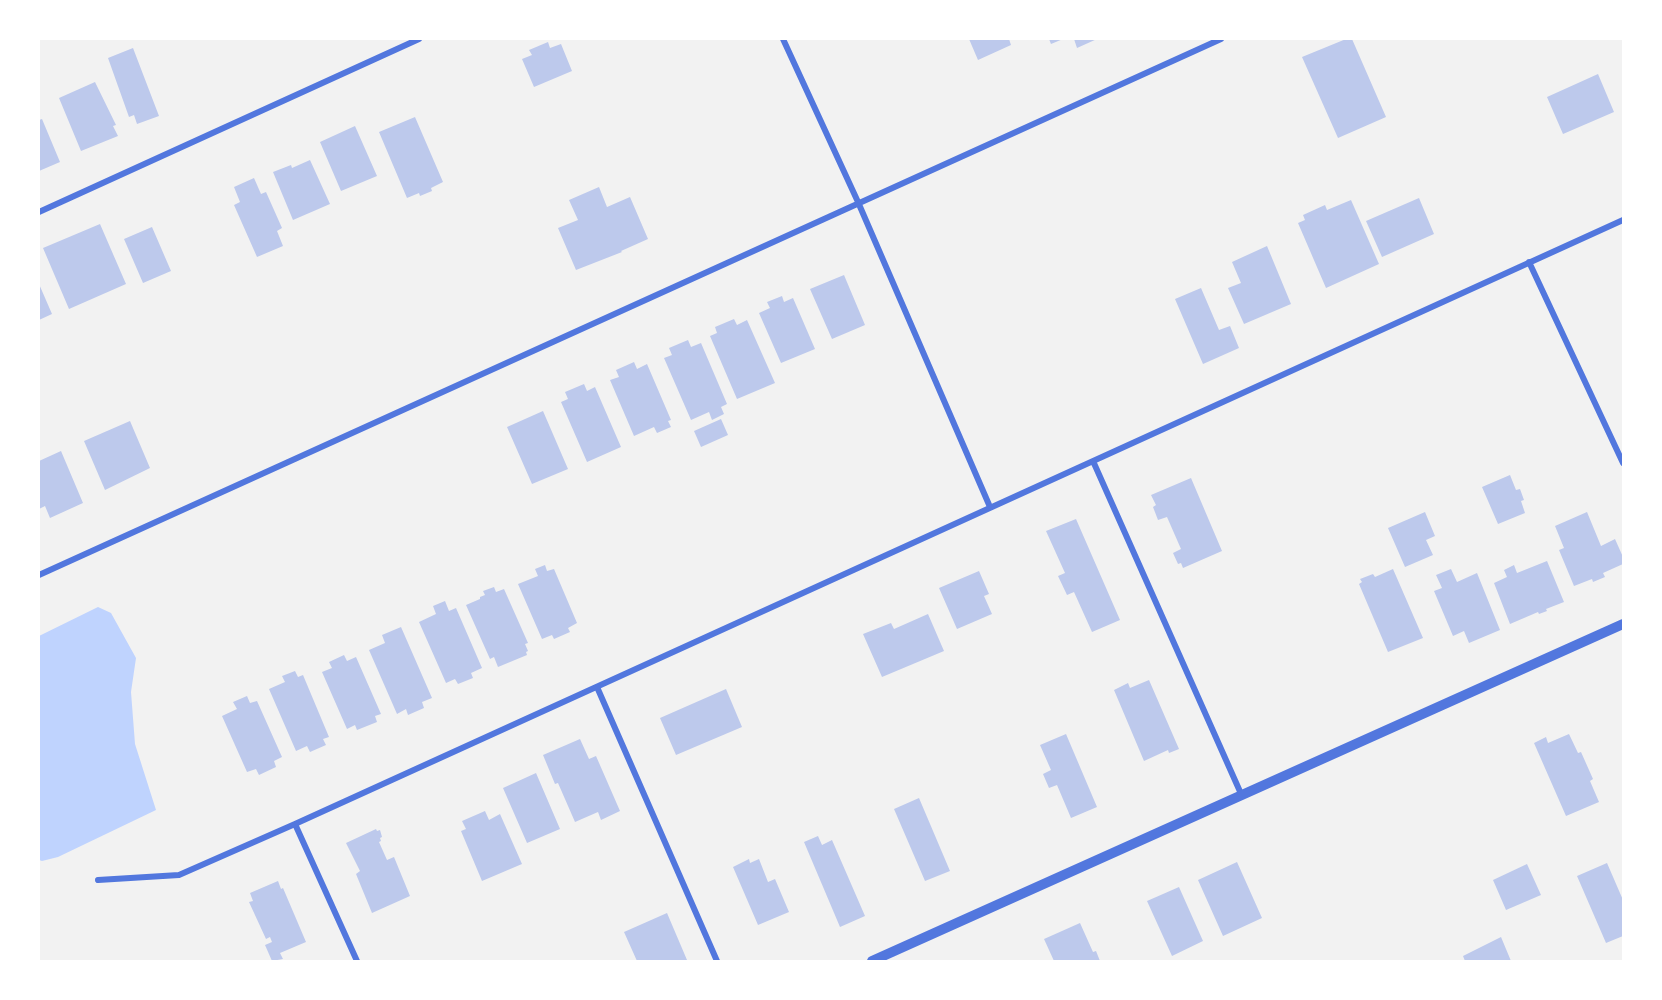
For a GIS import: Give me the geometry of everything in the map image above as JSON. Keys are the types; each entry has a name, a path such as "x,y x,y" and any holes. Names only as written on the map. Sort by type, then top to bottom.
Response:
{"street":[{"path":"39,212 419,39"},
{"path":"783,39 858,202 990,507"},
{"path":"39,575 1221,39"},
{"path":"98,880 179,874 295,824 1623,220"},
{"path":"1529,262 1623,463"},
{"path":"1093,461 1242,796"},
{"path":"872,961 1623,624"},
{"path":"597,687 717,961"},
{"path":"295,824 357,961"}],"water":[{"path":"98,607 111,613 136,658 131,692 135,744 156,810 58,857 42,861 39,860 39,636"}],"building":[{"path":"969,39 1009,39 1011,45 978,60"},
{"path":"1049,39 1063,39 1051,44"},
{"path":"1074,39 1097,39 1077,48"},
{"path":"1346,39 1352,39 1386,117 1338,138 1302,57"},
{"path":"548,42 550,48 561,44 572,71 534,87 522,59 532,55 529,50"},
{"path":"133,48 159,116 137,124 134,115 129,117 108,58"},
{"path":"1598,74 1614,112 1563,134 1547,97"},
{"path":"95,82 116,125 113,126 118,136 81,151 59,98"},
{"path":"415,117 443,182 431,188 432,191 407,198 379,132"},
{"path":"42,119 60,162 39,171 39,120"},
{"path":"355,126 377,176 341,191 320,142"},
{"path":"310,160 330,204 293,220 273,172 291,165 292,168"},
{"path":"254,178 261,194 266,192 282,228 277,231 283,246 257,257 234,205 240,202 234,187"},
{"path":"599,187 607,207 630,197 648,239 576,270 558,228 578,220 569,200"},
{"path":"1419,198 1434,234 1382,257 1366,221"},
{"path":"1351,200 1379,264 1326,288 1298,223 1305,220 1303,215 1325,205 1327,210"},
{"path":"100,224 126,284 69,309 43,248"},
{"path":"152,227 171,271 143,283 124,239"},
{"path":"1267,246 1291,304 1244,324 1228,288 1241,283 1232,262"},
{"path":"844,275 865,325 832,339 810,289"},
{"path":"39,284 52,314 39,320"},
{"path":"1201,288 1219,330 1230,326 1239,348 1203,364 1175,299"},
{"path":"782,296 784,302 793,298 815,349 781,363 759,313 770,308 767,302"},
{"path":"734,319 737,325 747,320 775,383 737,399 710,336 717,333 715,327"},
{"path":"688,340 691,347 701,343 727,404 721,407 724,414 712,420 709,412 691,420 664,358 672,355 669,348"},
{"path":"634,362 637,369 647,364 671,420 668,421 671,427 657,433 654,427 634,436 610,380 619,377 616,370"},
{"path":"584,384 587,391 595,387 621,447 587,462 561,402 568,399 565,392"},
{"path":"543,411 568,469 532,484 507,427"},
{"path":"721,419 728,435 701,447 694,431"},
{"path":"130,421 150,468 105,490 84,441"},
{"path":"61,451 83,503 50,518 45,506 39,509 39,461"},
{"path":"1510,475 1516,490 1520,489 1525,513 1498,524 1482,487"},
{"path":"1191,478 1222,551 1183,568 1181,563 1178,564 1173,553 1181,549 1167,517 1158,520 1153,507 1156,505 1151,495"},
{"path":"1425,512 1435,536 1426,540 1433,555 1405,567 1388,528"},
{"path":"1587,512 1601,546 1615,539 1623,557 1623,564 1603,573 1605,577 1574,586 1559,550 1564,548 1555,526"},
{"path":"1076,519 1120,620 1092,632 1074,592 1067,595 1058,576 1065,573 1046,531"},
{"path":"1547,561 1564,602 1546,609 1547,611 1539,614 1538,612 1510,624 1494,583 1507,577 1504,570 1514,565 1517,573"},
{"path":"545,565 547,571 554,569 577,623 568,628 570,632 554,639 552,635 542,639 518,584 538,576 535,569"},
{"path":"1393,569 1423,638 1388,652 1359,584 1362,582 1360,579 1373,574 1375,577"},
{"path":"1451,569 1457,582 1477,573 1500,630 1469,643 1464,631 1453,636 1434,591 1442,588 1436,575"},
{"path":"979,571 989,594 984,596 992,614 957,629 939,588"},
{"path":"494,587 496,592 504,589 528,643 525,644 527,655 498,667 494,657 490,659 466,605 485,595 483,591"},
{"path":"445,601 449,611 456,608 482,668 471,673 473,678 458,684 455,679 446,683 419,622 436,614 433,606"},
{"path":"928,614 944,651 882,677 863,634 891,623 894,629"},
{"path":"401,627 432,698 422,702 424,708 408,715 406,709 397,714 369,650 385,643 382,635"},
{"path":"344,655 347,661 356,657 381,714 375,716 377,722 357,730 355,725 347,729 322,672 332,668 329,662"},
{"path":"295,671 298,677 303,675 329,737 323,739 326,745 310,752 307,746 296,751 269,689 285,682 282,676"},
{"path":"1149,680 1179,749 1169,753 1168,750 1144,761 1114,690 1128,683 1130,688"},
{"path":"726,689 742,727 676,755 660,718"},
{"path":"247,696 250,703 257,701 282,757 274,761 276,767 259,775 256,769 247,772 222,716 237,709 233,702"},
{"path":"1066,734 1097,807 1071,818 1057,785 1049,788 1043,774 1051,770 1040,745"},
{"path":"1569,734 1578,753 1581,752 1593,779 1590,781 1599,802 1566,816 1534,743 1546,737 1548,743"},
{"path":"580,739 589,759 596,756 620,811 601,820 598,812 575,822 543,755"},
{"path":"536,773 560,829 527,843 503,788"},
{"path":"919,798 950,871 925,881 894,809"},
{"path":"485,811 489,820 500,814 522,864 482,881 461,831 466,829 462,821"},
{"path":"376,829 380,830 382,837 379,842 387,860 394,857 410,896 372,913 356,874 360,871 346,843"},
{"path":"818,836 822,845 832,840 865,916 840,927 804,842"},
{"path":"749,859 750,863 759,859 768,882 775,879 789,912 758,925 733,867"},
{"path":"1237,862 1262,918 1223,936 1198,880"},
{"path":"1607,863 1623,900 1623,936 1606,943 1577,876"},
{"path":"1527,864 1541,895 1506,910 1493,880"},
{"path":"278,881 306,942 280,953 283,959 272,961 265,945 272,942 270,937 266,939 249,902 253,901 250,893"},
{"path":"1179,887 1203,941 1172,956 1147,901"},
{"path":"667,913 687,960 637,961 624,932"},
{"path":"1080,923 1093,952 1096,951 1100,961 1054,961 1044,939"},
{"path":"1501,937 1511,961 1465,961 1463,956"}]}
